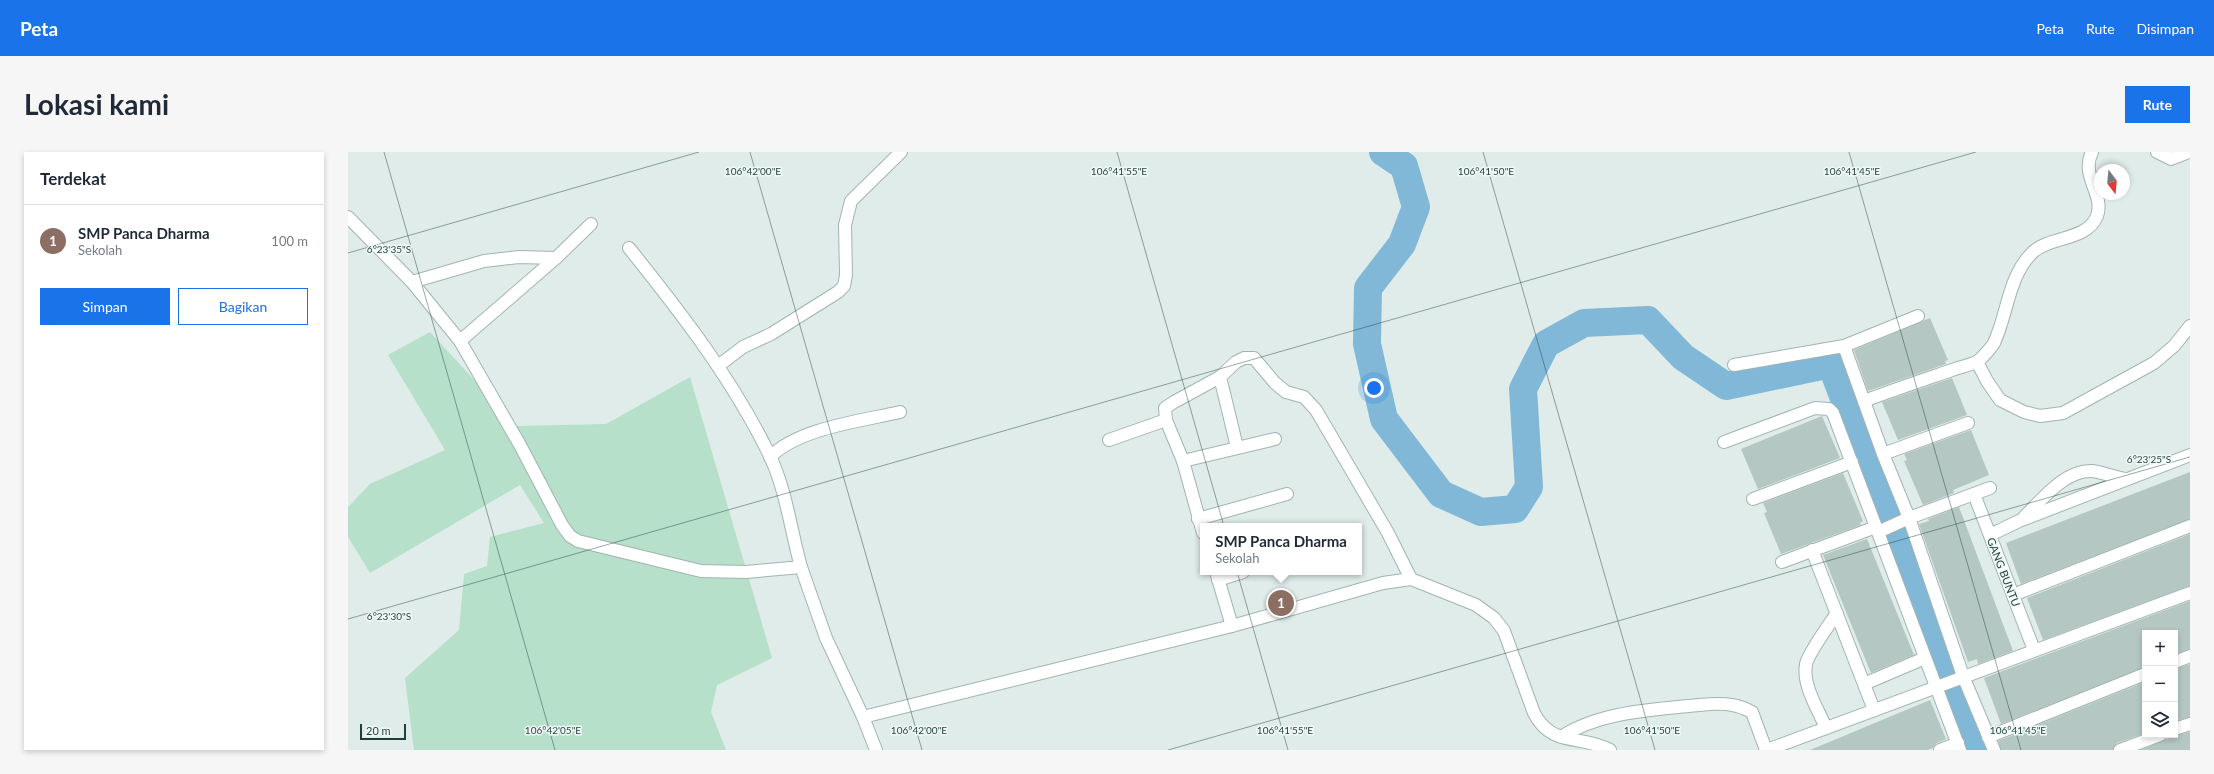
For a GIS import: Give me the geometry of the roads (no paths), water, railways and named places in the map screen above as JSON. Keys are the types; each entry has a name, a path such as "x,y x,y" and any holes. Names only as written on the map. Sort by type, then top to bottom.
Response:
{"street":[{"path":"718,366 743,347 771,334 838,292 844,286 847,252 845,225 851,201 901,152"},
{"path":"1864,401 1978,362 1993,344 2017,274 2027,258 2034,251 2084,230 2091,225 2097,216 2099,207 2088,171 2088,163 2092,152"},
{"path":"2157,152 2171,159 2189,152"},
{"path":"348,217 412,282 460,341 520,445 562,525 570,536 588,544 701,571 746,572 801,567"},
{"path":"460,341 556,258 591,224"},
{"path":"629,248 688,321 718,366 770,457 780,486 801,567 826,638 863,717 876,750"},
{"path":"412,282 484,261 519,257 556,258"},
{"path":"1734,365 1844,346 1918,316"},
{"path":"1978,362 1986,381 2000,400 2024,412 2040,416 2063,414 2154,363 2174,346 2190,326"},
{"path":"1844,346 1905,520 1963,676 1994,750"},
{"path":"1200,525 1183,461 1166,420 1165,408 1220,377 1236,362 1244,358 1254,358 1275,383 1286,392 1304,397 1316,410 1388,533 1411,579"},
{"path":"1220,377 1237,447"},
{"path":"1724,442 1822,407 1829,409 1833,413 1959,747 1940,750"},
{"path":"770,457 779,448 796,439 900,412"},
{"path":"1109,440 1166,420"},
{"path":"1883,454 1968,423"},
{"path":"1183,461 1275,439"},
{"path":"1990,535 2019,521 2190,455"},
{"path":"1753,499 1852,462"},
{"path":"2019,521 2061,482 2072,474 2093,471 2125,479"},
{"path":"1782,562 1812,550 1878,530 1990,488"},
{"path":"1198,519 1287,494"},
{"name":"GANG BUNTU","path":"1974,494 2034,650"},
{"path":"2012,595 2190,526"},
{"path":"1812,550 1874,710"},
{"path":"1217,576 1232,626"},
{"path":"863,717 1232,626 1383,583 1411,579 1476,605 1494,618 1504,631 1540,724 1548,732 1561,736 1577,745 1595,743 1610,750"},
{"path":"1561,736 1583,725 1620,715 1659,708 1719,703 1733,705 1752,712 1766,750 2190,593"},
{"path":"1826,728 1807,684 1805,674 1806,662 1837,613"},
{"path":"2178,661 2190,656"},
{"path":"1864,684 1925,658"},
{"path":"1988,737 2142,675"},
{"path":"2178,728 2190,724"},
{"path":"2120,750 2152,738"}],"waterway":[{"path":"1383,152 1404,166 1416,207 1402,244 1368,288 1367,344 1384,419 1441,494 1481,512 1515,509 1529,487 1523,389 1546,344 1584,323 1648,320 1683,357 1726,386 1831,364 1977,750"}],"place":[{"name":"SMP Panca Dharma","path":"1281,603"}]}
